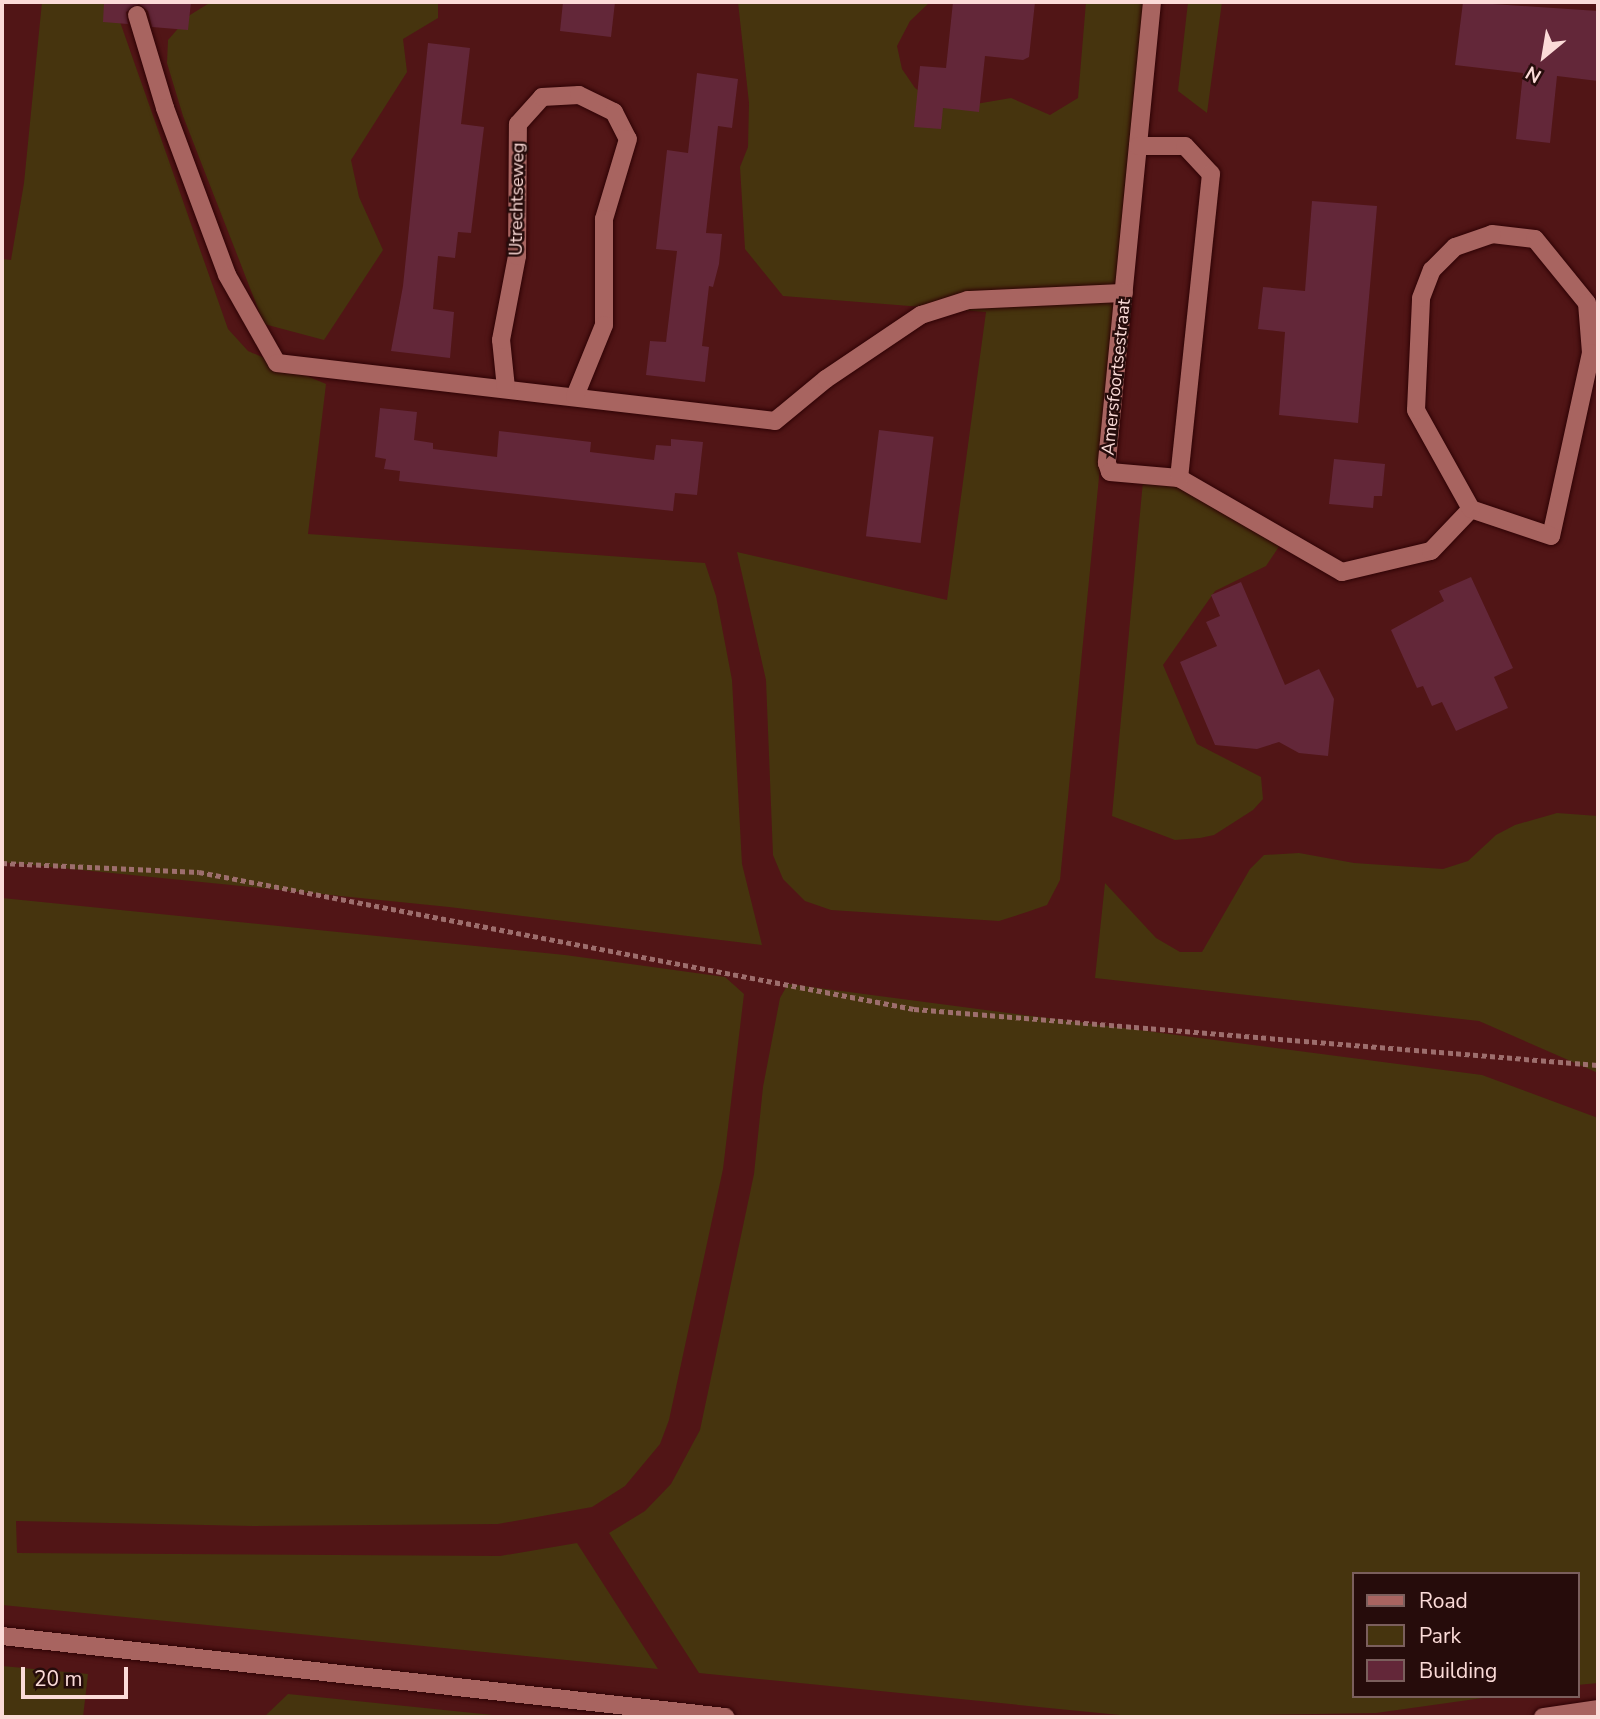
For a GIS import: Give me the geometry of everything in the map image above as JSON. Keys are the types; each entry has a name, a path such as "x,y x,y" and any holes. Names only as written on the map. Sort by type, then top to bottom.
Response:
{"street":[{"name":"Amersfoortsestraat","path":"1152,2 1107,463 1110,472 1179,478 1342,572 1431,551 1471,509"},
{"path":"137,15 165,108 227,275 277,363 775,421 826,379 921,315 968,300 1124,293"},
{"name":"Utrechtseweg","path":"506,388 501,340 517,256 518,124 542,97 579,95 614,112 628,139 604,219 604,325 575,396"},
{"path":"1138,146 1185,146 1210,174 1179,478"},
{"path":"1492,234 1535,239 1587,303 1591,353 1561,504 1551,536 1471,509 1416,410 1421,298 1432,270 1455,247 1492,234"},
{"path":"2,1636 725,1717"},
{"path":"1543,1717 1598,1709"}],"path":[{"path":"2,863 199,872 914,1009 1598,1065"}],"green space":[{"path":"42,2 113,2 228,329 248,351 326,384 308,534 705,563 716,596 732,680 742,864 762,945 449,907 2,862 2,259 11,260 24,183"},
{"path":"211,2 438,2 438,18 403,39 407,72 351,160 359,197 383,250 324,340 264,324 183,116 167,63 168,40 190,15"},
{"path":"738,2 930,2 910,21 897,46 902,69 915,88 930,98 964,106 1011,98 1050,115 1078,98 1086,2 1145,2 1060,880 1047,905 999,921 831,910 805,901 783,879 773,855 766,680 737,552 947,600 986,312 783,296 745,249 740,167 748,147 749,103"},
{"path":"1188,2 1222,2 1207,113 1178,91"},
{"path":"1143,481 1172,483 1288,533 1266,566 1215,591 1163,665 1197,744 1261,777 1263,799 1253,810 1214,835 1200,838 1175,840 1112,816"},
{"path":"1557,813 1598,816 1598,1073 1479,1021 1095,978 1105,883 1156,938 1180,952 1202,952 1250,869 1264,855 1299,853 1354,863 1443,869 1468,861 1496,835 1515,825"},
{"path":"2,898 565,955 725,977 744,994 723,1169 669,1420 660,1444 625,1486 592,1507 498,1524 253,1526 16,1521 17,1553 500,1556 577,1543 658,1669 2,1605"},
{"path":"788,984 1482,1075 1598,1118 1598,1683 1579,1685 1579,1572 1352,1572 1352,1698 1483,1698 1376,1713 1140,1717 699,1673 609,1533 645,1511 671,1484 700,1430 754,1174 763,1087 780,998"},
{"path":"2,1666 88,1674 83,1717 2,1717"},
{"path":"288,1694 513,1717 264,1717"}],"building":[{"path":"104,2 191,2 188,30 152,27 148,11 139,4 126,12 128,24 103,22"},
{"path":"563,2 615,2 611,37 560,31"},
{"path":"953,2 1035,2 1029,57 1023,60 985,56 979,112 943,108 941,129 914,127 920,66 946,68"},
{"path":"1463,2 1598,11 1598,81 1557,76 1550,143 1516,139 1523,73 1455,65"},
{"path":"428,43 470,48 461,124 484,127 471,233 458,232 455,258 438,256 433,309 454,312 450,358 391,351 403,286"},
{"path":"697,73 738,79 732,128 718,126 706,233 722,234 719,264 713,287 709,286 702,346 709,347 705,382 646,375 650,341 666,342 677,251 656,249 667,150 688,153"},
{"path":"1312,201 1377,206 1358,423 1279,415 1285,332 1258,329 1263,287 1305,291"},
{"path":"380,408 417,412 414,440 433,443 433,449 497,457 499,431 591,442 590,452 654,460 656,445 671,446 671,439 703,442 697,495 675,493 673,511 399,481 400,471 384,469 386,459 375,457"},
{"path":"879,430 934,437 921,543 866,536"},
{"path":"1334,459 1385,464 1382,496 1374,496 1373,508 1329,504"},
{"path":"1471,577 1513,668 1494,677 1508,708 1456,731 1442,702 1432,706 1423,686 1417,688 1391,630 1444,601 1439,591"},
{"path":"1241,582 1285,685 1319,669 1334,699 1328,756 1299,753 1279,742 1257,749 1215,745 1180,662 1217,646 1206,622 1220,616 1211,595"}]}
